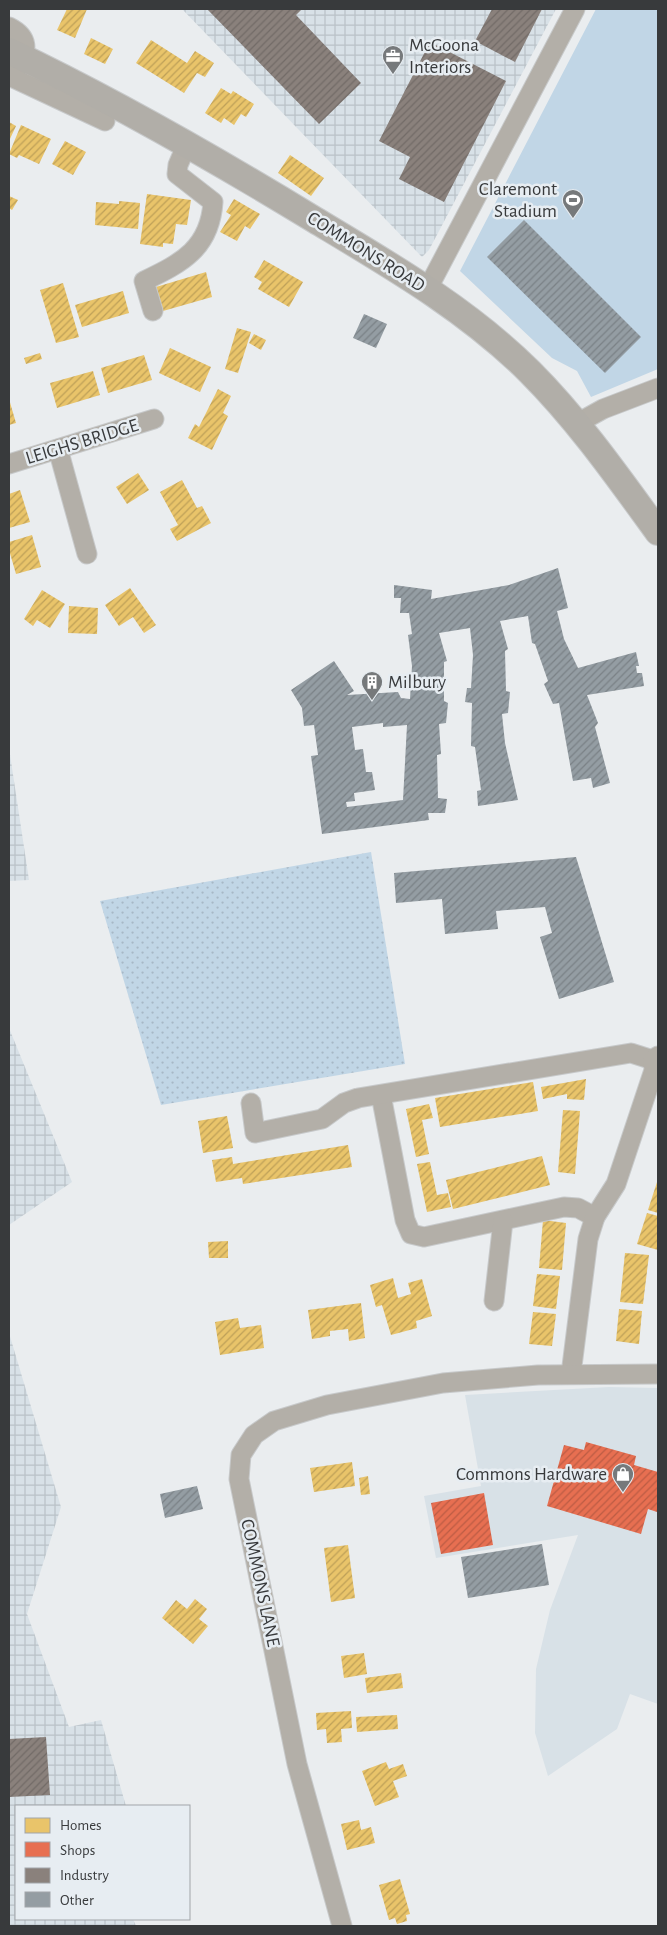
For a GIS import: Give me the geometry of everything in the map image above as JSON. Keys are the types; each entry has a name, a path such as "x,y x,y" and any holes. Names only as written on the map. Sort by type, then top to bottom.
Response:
{"street":[{"path":"427,290 575,9"},
{"path":"9,27 24,37 26,45 14,66 105,121"},
{"name":"COMMONS ROAD","path":"14,66 187,144 379,258 427,290 505,349 530,372 576,424 616,474 658,532"},
{"path":"153,312 144,281 188,258 203,238 212,216 213,202 177,174 178,165 187,144"},
{"path":"576,424 602,409 658,388"},
{"name":"LEIGHS BRIDGE","path":"9,464 154,419"},
{"path":"58,449 87,554"},
{"path":"251,1103 255,1133 322,1119 344,1103 358,1098 631,1053 655,1058 654,1070 616,1184 595,1217 588,1239 571,1374"},
{"path":"381,1094 405,1220 411,1234 424,1238 564,1207 578,1208 595,1217"},
{"path":"494,1301 503,1221"},
{"name":"COMMONS LANE","path":"342,1926 297,1764 239,1479 241,1455 254,1434 274,1420 327,1405 443,1383 571,1374 658,1374"}],"shaded area":[{"path":"182,9 556,9 429,250 422,257"},
{"name":"Claremont Stadium","path":"596,9 658,9 658,369 591,397 577,371 552,358 460,271"},
{"path":"9,748 29,880 9,881"},
{"path":"371,852 405,1064 161,1105 100,901"},
{"path":"9,1028 72,1182 9,1225"},
{"path":"9,1333 61,1507 27,1614 69,1727 101,1720 126,1805 15,1805 15,1920 133,1920 136,1926 9,1926"},
{"path":"609,1387 658,1388 658,1704 630,1694 617,1729 548,1776 535,1733 536,1669 550,1610 578,1535 436,1558 424,1496 481,1486 465,1395"}],"building: Homes":[{"path":"67,9 87,9 75,38 57,30"},
{"path":"91,38 113,49 105,64 84,54"},
{"path":"151,40 187,63 195,51 214,63 205,77 197,73 184,93 136,63"},
{"path":"221,88 231,94 233,91 254,104 246,117 241,114 234,125 224,118 221,123 205,113"},
{"path":"9,122 16,126 9,141"},
{"path":"21,125 51,139 39,164 19,155 17,158 9,154"},
{"path":"65,141 86,152 73,175 52,164"},
{"path":"290,155 324,178 311,196 278,173"},
{"path":"147,194 191,200 187,225 176,224 173,244 163,243 163,247 140,244"},
{"path":"9,196 18,200 12,210 9,208"},
{"path":"234,199 260,214 250,229 245,226 237,241 220,232 231,215 226,212"},
{"path":"119,201 140,203 138,229 95,225 96,202 119,204"},
{"path":"264,260 303,282 289,307 258,289 262,282 254,277"},
{"path":"206,272 212,297 163,311 156,287"},
{"path":"63,283 79,337 56,343 40,290"},
{"path":"123,291 129,313 82,327 75,305"},
{"path":"237,328 251,332 238,373 225,369"},
{"path":"254,334 266,340 261,350 249,343"},
{"path":"170,348 211,367 200,392 159,373"},
{"path":"40,353 42,359 26,364 24,358"},
{"path":"144,355 152,380 108,393 101,368"},
{"path":"93,371 100,395 57,408 50,383"},
{"path":"218,389 231,396 223,413 228,416 212,450 188,438 195,424 199,427"},
{"path":"9,399 16,423 9,425"},
{"path":"138,473 149,490 127,504 116,487"},
{"path":"182,480 197,508 202,506 211,523 177,541 170,529 178,525 160,492"},
{"path":"20,490 30,522 9,528 9,494"},
{"path":"32,535 41,567 16,574 9,550 9,542"},
{"path":"130,588 156,625 144,633 133,617 119,626 105,605"},
{"path":"42,590 65,604 50,628 37,620 33,626 24,619"},
{"path":"69,606 98,608 97,634 68,633"},
{"path":"586,1079 584,1100 567,1099 567,1094 543,1099 541,1087"},
{"path":"533,1082 538,1111 440,1127 435,1098"},
{"path":"429,1104 433,1118 422,1120 429,1154 416,1157 406,1109"},
{"path":"563,1110 580,1111 575,1174 558,1172"},
{"path":"227,1116 233,1148 203,1153 198,1121"},
{"path":"348,1145 352,1167 243,1184 242,1178 216,1182 212,1160 232,1157 233,1164"},
{"path":"542,1156 550,1185 453,1209 446,1180"},
{"path":"430,1162 437,1195 448,1193 451,1207 427,1212 417,1164"},
{"path":"658,1179 658,1213 648,1210"},
{"path":"647,1213 658,1216 658,1250 637,1244"},
{"path":"543,1220 566,1223 562,1270 539,1268"},
{"path":"228,1241 228,1258 209,1258 208,1242"},
{"path":"625,1253 649,1255 643,1304 620,1302"},
{"path":"537,1274 560,1276 556,1309 533,1306"},
{"path":"393,1278 398,1298 411,1294 408,1283 422,1279 432,1316 416,1321 417,1328 391,1335 382,1305 376,1307 370,1285"},
{"path":"361,1303 365,1338 349,1341 348,1329 330,1331 330,1336 312,1339 308,1310"},
{"path":"619,1309 642,1311 639,1344 616,1341"},
{"path":"533,1312 556,1314 552,1346 529,1344"},
{"path":"238,1318 240,1328 261,1325 264,1348 220,1355 215,1322"},
{"path":"352,1462 355,1486 314,1492 310,1468"},
{"path":"368,1476 370,1494 361,1495 359,1478"},
{"path":"348,1545 355,1598 331,1602 324,1548"},
{"path":"195,1599 207,1609 199,1619 208,1626 193,1644 162,1618 176,1600 187,1609"},
{"path":"364,1653 367,1674 344,1678 341,1656"},
{"path":"401,1673 403,1688 367,1693 365,1678"},
{"path":"351,1711 352,1728 341,1729 342,1742 327,1743 326,1729 317,1730 316,1713"},
{"path":"397,1715 398,1729 357,1732 356,1717"},
{"path":"386,1762 389,1769 403,1764 407,1776 393,1781 399,1797 375,1806 362,1771"},
{"path":"359,1820 361,1830 371,1827 375,1843 347,1850 341,1824"},
{"path":"400,1879 410,1914 406,1915 407,1921 397,1924 395,1918 389,1920 379,1885"}],"building: Shops":[{"path":"586,1442 636,1456 634,1465 658,1472 658,1509 657,1512 648,1509 641,1534 547,1506 564,1445 584,1450"},
{"path":"484,1493 493,1545 441,1554 431,1503"}],"building: Industry":[{"path":"207,9 302,9 296,15 361,83 319,124"},
{"path":"492,9 542,9 515,62 475,41"},
{"path":"430,42 506,81 444,202 399,179 410,157 379,141"},
{"path":"46,1737 50,1795 9,1797 9,1739"}],"building: Other":[{"path":"524,220 641,337 605,373 487,257"},
{"path":"364,314 387,324 376,348 353,338"},
{"name":"Milbury","path":"558,568 568,608 557,611 564,639 578,668 636,652 639,666 636,666 637,673 642,673 644,686 587,695 598,723 595,727 610,783 593,788 591,778 573,781 559,703 553,704 544,684 548,681 535,644 532,643 528,616 500,621 508,649 505,651 506,691 510,692 508,713 502,714 505,743 518,800 478,806 477,791 481,790 475,747 471,746 472,703 465,702 467,688 471,688 473,655 470,628 439,633 447,661 444,662 444,701 448,703 446,723 439,724 441,754 437,755 438,798 447,799 445,813 428,813 429,820 322,834 311,756 318,755 314,725 304,726 302,708 291,690 334,661 354,691 347,695 398,692 401,698 410,699 412,666 408,635 412,634 409,613 400,613 401,598 394,598 394,585 432,590 431,599 509,585","holes":["383,723 383,727 407,725 403,800 347,807 346,802 355,801 354,793 375,790 372,772 366,772 363,749 355,750 352,727"]},
{"path":"576,857 614,982 559,999 540,937 552,933 545,907 496,911 498,929 445,934 442,899 396,903 394,873"},
{"path":"197,1486 203,1509 165,1518 160,1494"},
{"path":"542,1544 549,1585 468,1598 461,1557"}],"place":[{"name":"McGoona Interiors","path":"393,75"},
{"name":"Claremont Stadium","path":"573,219"},
{"name":"Milbury","path":"372,701"},
{"name":"Commons Hardware","path":"623,1493"}]}
